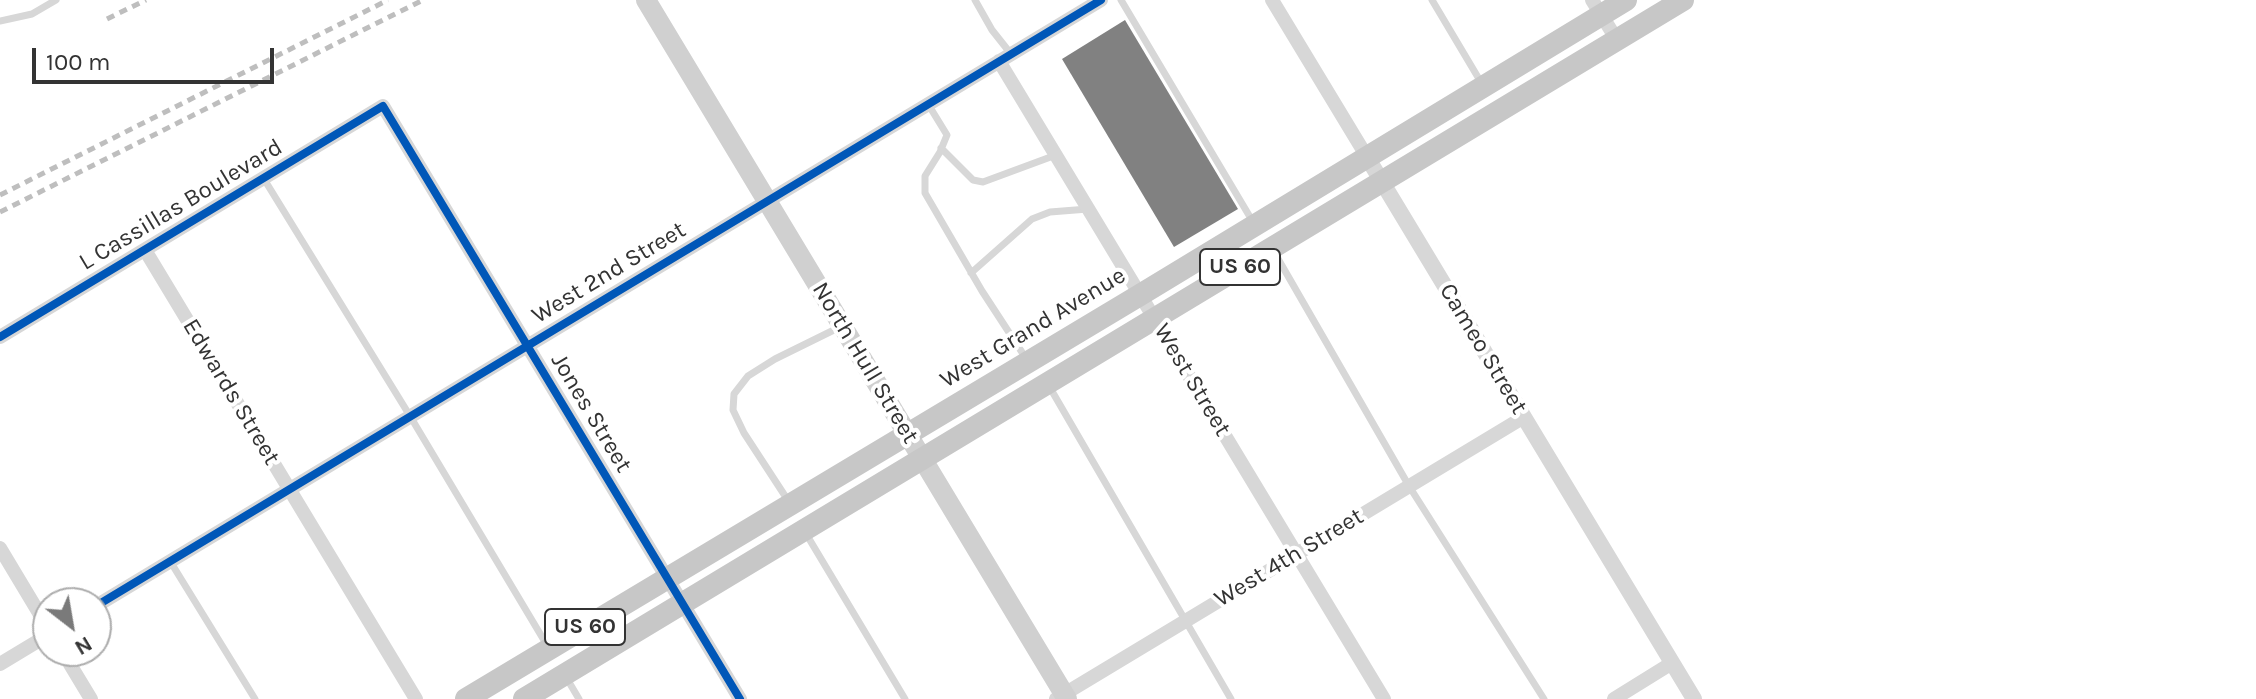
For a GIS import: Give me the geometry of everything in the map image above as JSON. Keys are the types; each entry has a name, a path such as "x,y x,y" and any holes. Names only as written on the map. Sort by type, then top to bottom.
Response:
{"highway":[{"name":"West Grand Avenue","path":"466,699 1484,86 1597,7 1626,0"},
{"name":"US 60","path":"524,699 1683,0"}],"main road":[{"name":"North Hull Street","path":"646,0 1062,697"}],"street":[{"name":"West 2nd Street","path":"112,596 1101,0"},
{"name":"Cameo Street","path":"1272,0 1694,699"},
{"path":"1597,7 1617,40"},
{"name":"West Street","path":"1005,58 1056,155 1384,699"},
{"name":"L Cassillas Boulevard","path":"0,337 383,106"},
{"name":"Jones Street","path":"383,106 740,699"},
{"name":"Edwards Street","path":"145,250 416,699"},
{"name":"West 4th Street","path":"1062,697 1524,417"},
{"path":"0,548 32,601"},
{"path":"0,664 32,645"},
{"path":"1614,699 1672,663"},
{"path":"72,667 91,699"}],"lane":[{"path":"0,21 32,14 56,0"},
{"path":"975,0 1005,58"},
{"path":"1121,0 1255,225"},
{"path":"1432,0 1484,86"},
{"path":"928,104 947,135 925,176 925,193 971,273 1029,361"},
{"path":"941,148 973,180 983,182 1056,155"},
{"path":"263,178 549,649"},
{"path":"971,273 1032,219 1050,212 1088,209"},
{"path":"1272,248 1409,486 1544,699"},
{"path":"790,504 744,433 733,410 734,394 748,376 842,326"},
{"path":"1047,382 1231,699"},
{"path":"804,530 905,699"},
{"path":"170,561 255,699"},
{"path":"565,675 579,699"}],"building":[{"path":"1125,20 1238,209 1174,247 1062,59"}],"railway":[{"path":"107,19 146,0"},
{"path":"0,195 388,0"},
{"path":"0,212 423,0"}],"cycle path":[{"path":"112,596 1101,0"},
{"path":"0,337 383,106 740,699"}]}
